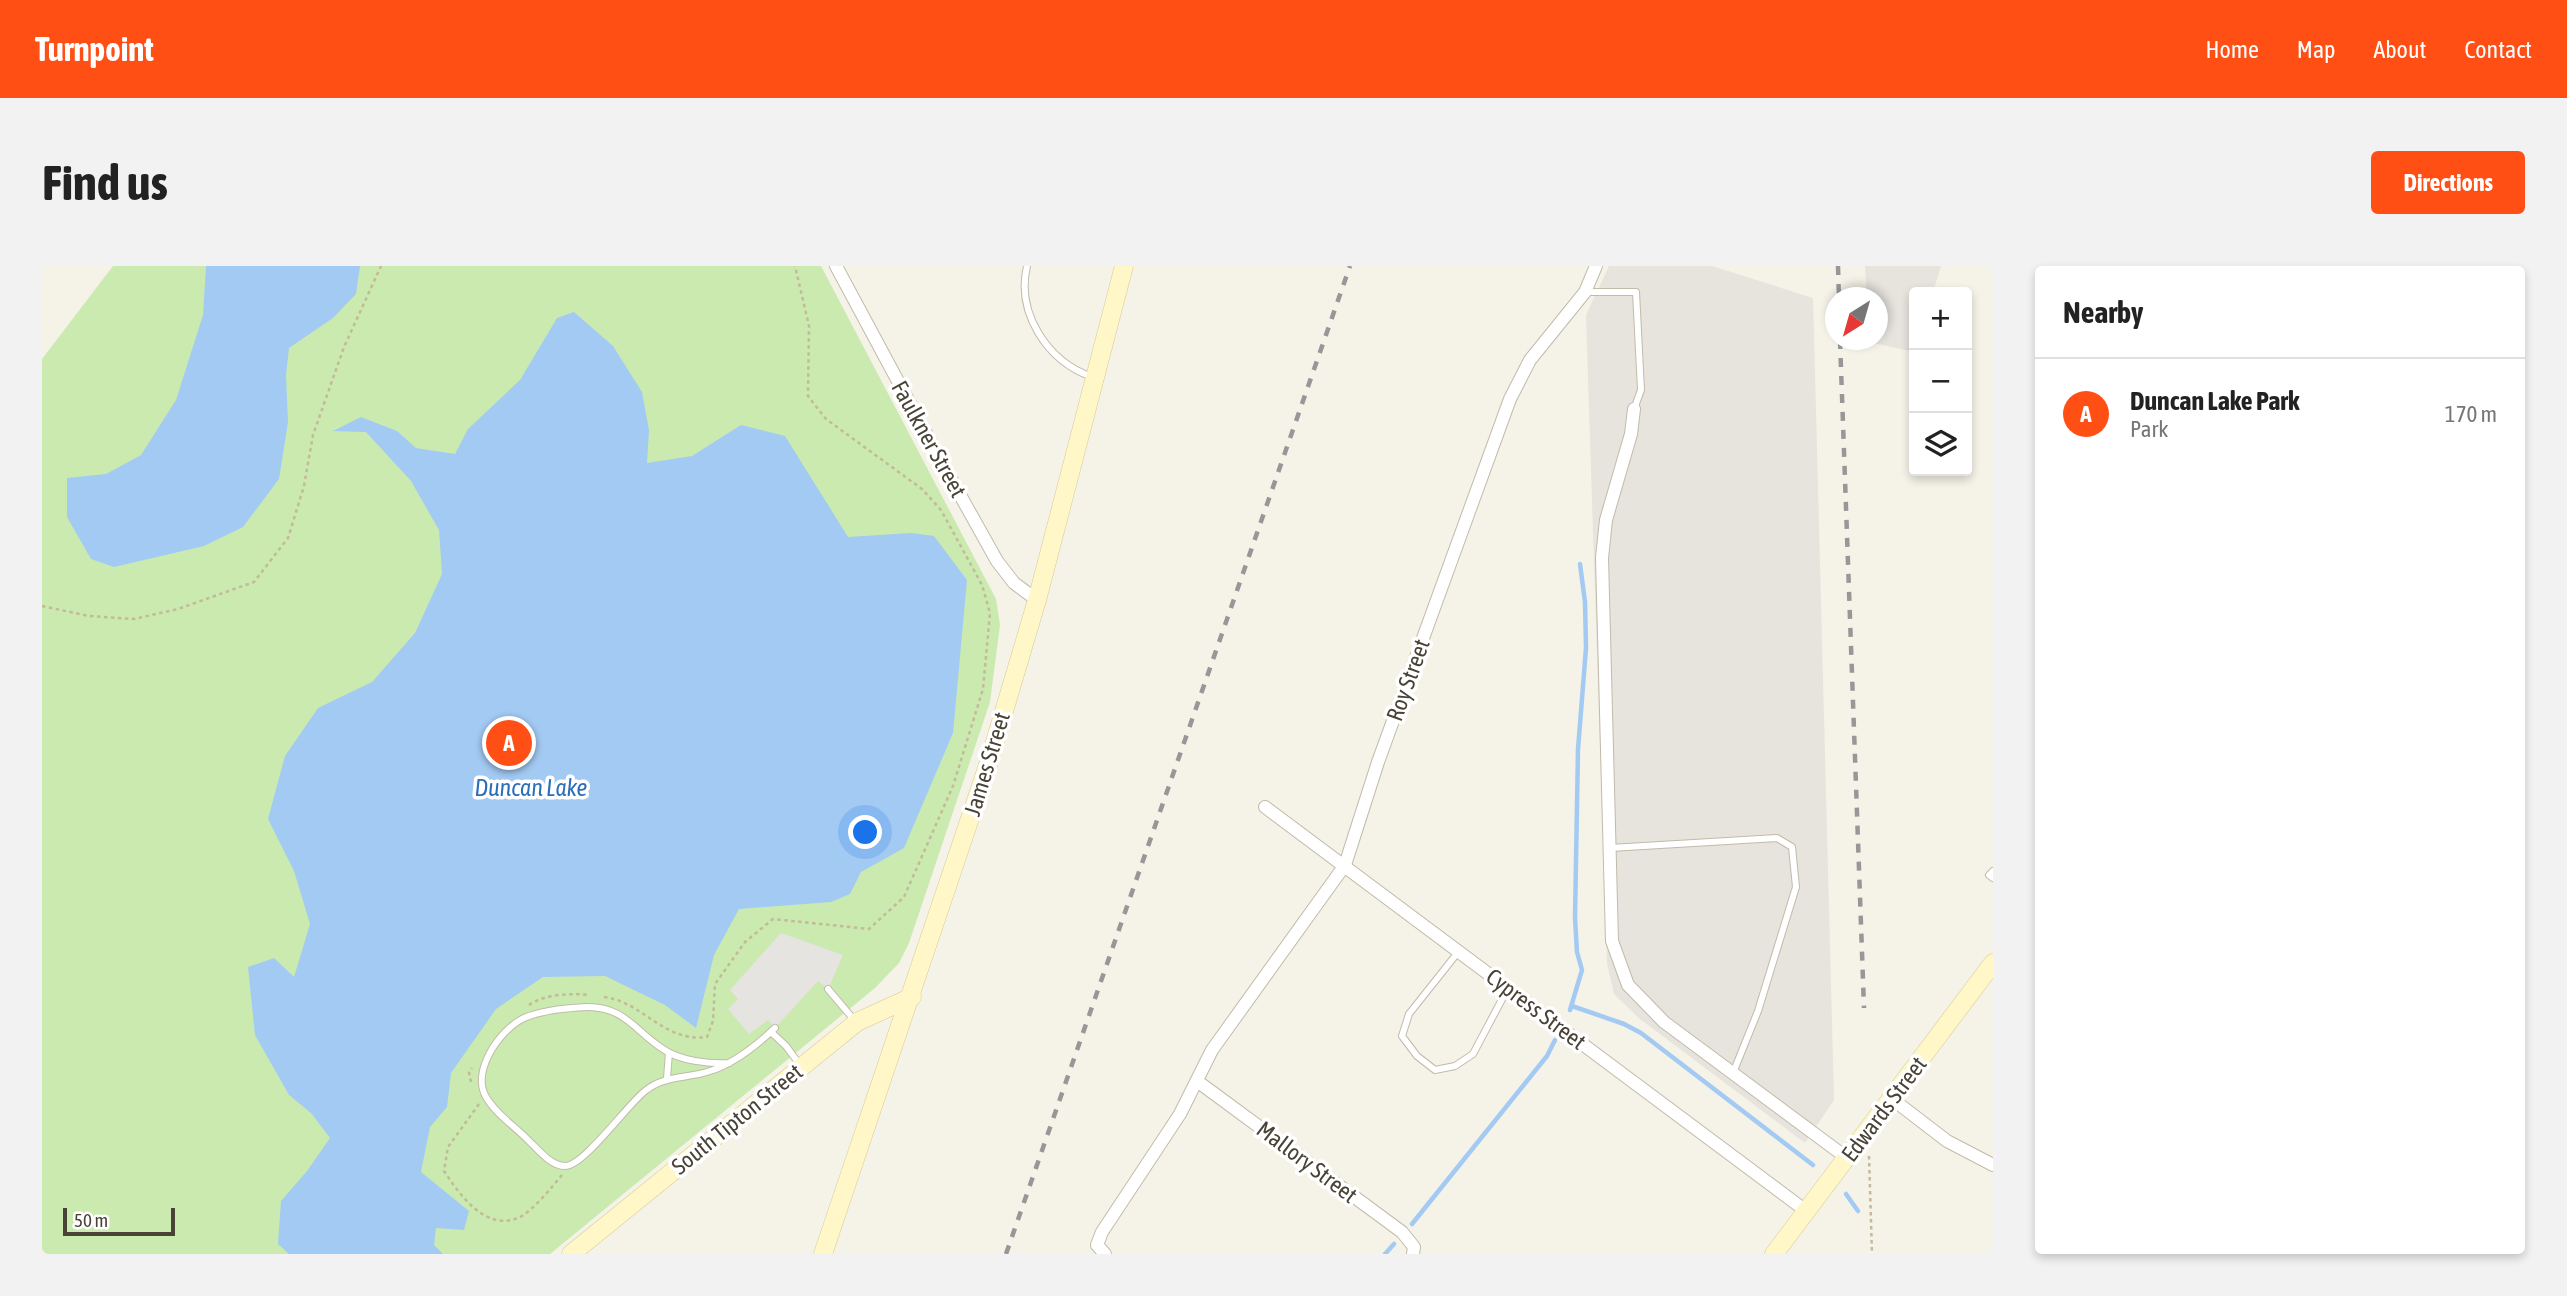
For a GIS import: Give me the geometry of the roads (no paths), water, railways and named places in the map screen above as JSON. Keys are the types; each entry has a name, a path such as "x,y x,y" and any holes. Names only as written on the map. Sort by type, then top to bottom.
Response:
{"street":[{"name":"Faulkner Street","path":"836,266 998,561 1014,583 1037,600"},
{"name":"James Street","path":"823,1254 912,997 989,762 1037,600 1124,266"},
{"name":"Roy Street","path":"1101,1250 1111,1217 1181,1114 1212,1050 1345,866 1378,762 1510,399 1530,360 1585,292 1596,266"},
{"path":"1634,409 1631,434 1606,520 1602,558 1612,941 1628,985 1664,1022 1847,1157"},
{"name":"Cypress Street","path":"1265,807 1806,1211"},
{"name":"Edwards Street","path":"1774,1254 1993,963"},
{"name":"South Tipton Street","path":"571,1254 857,1022 912,997"},
{"name":"Mallory Street","path":"1197,1081 1402,1232 1414,1250"},
{"path":"1891,1098 1947,1141 1993,1165"}],"lane":[{"path":"1027,266 1023,282 1024,298 1046,345 1076,372 1096,379"},
{"path":"1585,292 1636,292 1641,390 1634,409"},
{"path":"1610,848 1777,838 1792,847 1796,887 1758,1012 1733,1073"},
{"path":"1993,871 1989,875 1993,878"},
{"path":"1459,951 1409,1014 1402,1036 1417,1056 1435,1070 1455,1066 1472,1054 1508,988"},
{"path":"828,989 857,1022"},
{"path":"729,1063 715,1064 669,1053 620,1014 609,1009 588,1007 543,1013 524,1018 512,1026 490,1051 481,1082 485,1096 546,1157 563,1167 572,1165 596,1145 645,1090 667,1078 700,1074 729,1063 773,1030 802,1067"},
{"path":"667,1078 669,1053"}],"water":[{"path":"206,266 360,266 356,294 333,318 289,348 286,375 288,422 279,479 243,527 204,546 114,567 91,559 67,517 67,478 106,474 141,455 176,400 203,315"},
{"name":"Duncan Lake","path":"574,312 613,346 642,392 649,430 647,463 692,456 741,425 785,436 848,537 911,533 934,536 967,580 953,733 904,848 861,872 850,894 831,902 739,909 714,955 696,1028 665,1005 605,976 543,977 496,1009 451,1073 447,1107 430,1127 421,1172 469,1211 464,1230 436,1228 434,1245 443,1254 289,1254 278,1244 281,1201 307,1171 330,1138 311,1113 289,1095 255,1035 248,967 274,958 294,977 310,924 294,871 268,819 285,756 318,708 372,682 415,633 442,574 439,530 411,481 366,432 333,431 361,417 397,431 416,448 455,454 468,429 520,380 557,318"}],"waterway":[{"path":"1570,1010 1582,970 1577,952 1575,918 1578,749 1586,648 1585,602 1580,564"},
{"path":"1572,1006 1624,1024 1641,1033 1813,1165"},
{"path":"1412,1224 1547,1056 1555,1040"},
{"path":"1846,1194 1858,1211"},
{"path":"1385,1254 1394,1244"}],"railway":[{"path":"1006,1254 1350,266"},
{"path":"1838,266 1839,287"},
{"path":"1840,350 1864,1008"}],"place":[{"name":"Duncan Lake Park","path":"509,743"}]}
